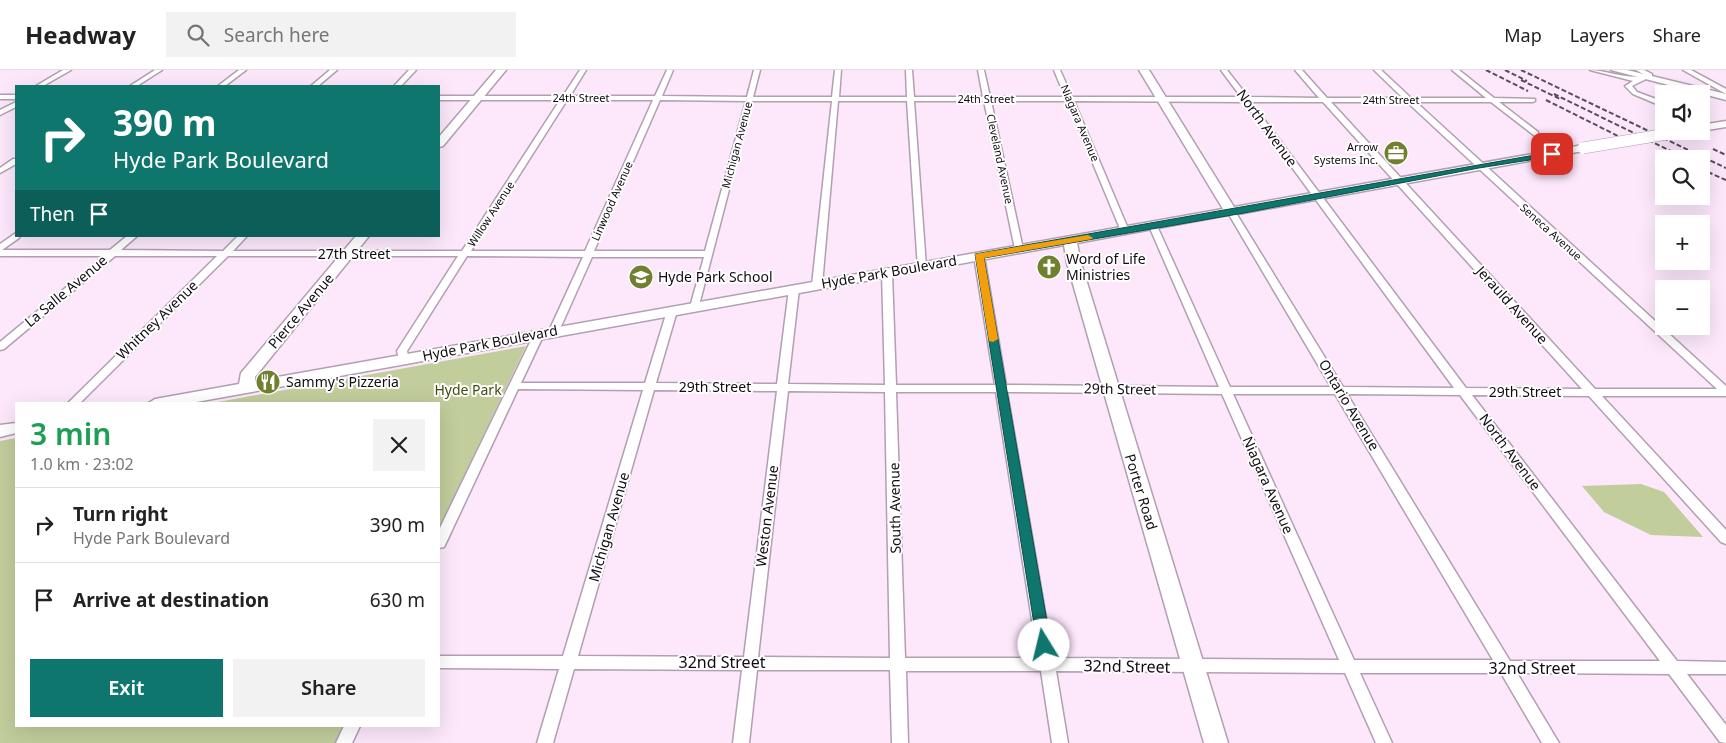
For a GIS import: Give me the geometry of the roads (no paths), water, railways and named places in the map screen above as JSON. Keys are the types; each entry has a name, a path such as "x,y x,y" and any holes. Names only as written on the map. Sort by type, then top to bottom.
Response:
{"main road":[{"path":"440,143 501,70"},
{"name":"Ontario Avenue","path":"1144,70 1232,213"},
{"path":"1616,70 1726,97"},
{"path":"1710,127 1726,124"},
{"name":"Hyde Park Boulevard","path":"166,402 554,331 1232,213 1479,166 1655,135"},
{"name":"Pierce Avenue","path":"247,388 248,376 362,237"},
{"name":"Porter Road","path":"1070,241 1074,264 1110,389 1216,743"},
{"path":"0,431 15,428"}],"street":[{"path":"41,85 68,70"},
{"path":"49,85 76,70"},
{"path":"135,85 159,70"},
{"path":"222,85 243,70"},
{"path":"315,85 334,70"},
{"path":"398,85 413,70"},
{"name":"Willow Avenue","path":"404,360 402,351 584,70"},
{"name":"Linwood Avenue","path":"554,331 670,70"},
{"name":"Michigan Avenue","path":"695,307 757,70"},
{"path":"817,285 838,70"},
{"path":"909,70 920,267"},
{"name":"Cleveland Avenue","path":"981,70 1019,249"},
{"name":"Niagara Avenue","path":"1057,70 1125,231"},
{"name":"North Avenue","path":"1224,70 1726,737"},
{"name":"Jerauld Avenue","path":"1298,70 1726,539"},
{"name":"Seneca Avenue","path":"1377,70 1726,392"},
{"path":"1455,70 1535,134"},
{"path":"1593,70 1641,76"},
{"path":"1686,70 1726,92"},
{"path":"1641,76 1628,86 1635,93 1655,101"},
{"path":"0,97 15,98"},
{"name":"24th Street","path":"440,98 1533,100"},
{"path":"0,108 15,99"},
{"path":"0,114 15,105"},
{"path":"0,171 15,162"},
{"name":"Ontario Avenue","path":"1232,213 1551,743"},
{"name":"Niagara Avenue","path":"1153,226 1384,743"},
{"path":"0,248 15,237"},
{"name":"La Salle Avenue","path":"0,347 132,237"},
{"name":"Whitney Avenue","path":"74,402 242,237"},
{"name":"27th Street","path":"0,253 708,254"},
{"path":"979,256 1060,743"},
{"name":"South Avenue","path":"887,273 892,388 900,743"},
{"name":"Weston Avenue","path":"741,743 794,289"},
{"name":"Michigan Avenue","path":"545,743 672,311"},
{"path":"440,541 539,334"},
{"name":"29th Street","path":"513,386 1726,392"},
{"name":"32nd Street","path":"440,662 750,662 1350,668 1726,668"},
{"path":"344,743 352,727"}],"railway":[{"path":"1486,70 1528,91"},
{"path":"1505,70 1527,81"},
{"path":"1521,70 1726,168"},
{"path":"1521,80 1560,99"},
{"path":"1554,94 1669,150"},
{"path":"1546,100 1624,139"},
{"path":"1713,149 1726,155"},
{"path":"1710,173 1726,180"}],"place":[{"name":"Arrow Systems Inc.","path":"1396,153"},
{"name":"Word of Life Ministries","path":"1049,267"},
{"name":"Hyde Park School","path":"641,277"},
{"name":"Sammy's Pizzeria","path":"268,382"}],"park label":[{"name":"Hyde Park","path":"468,390"}]}
